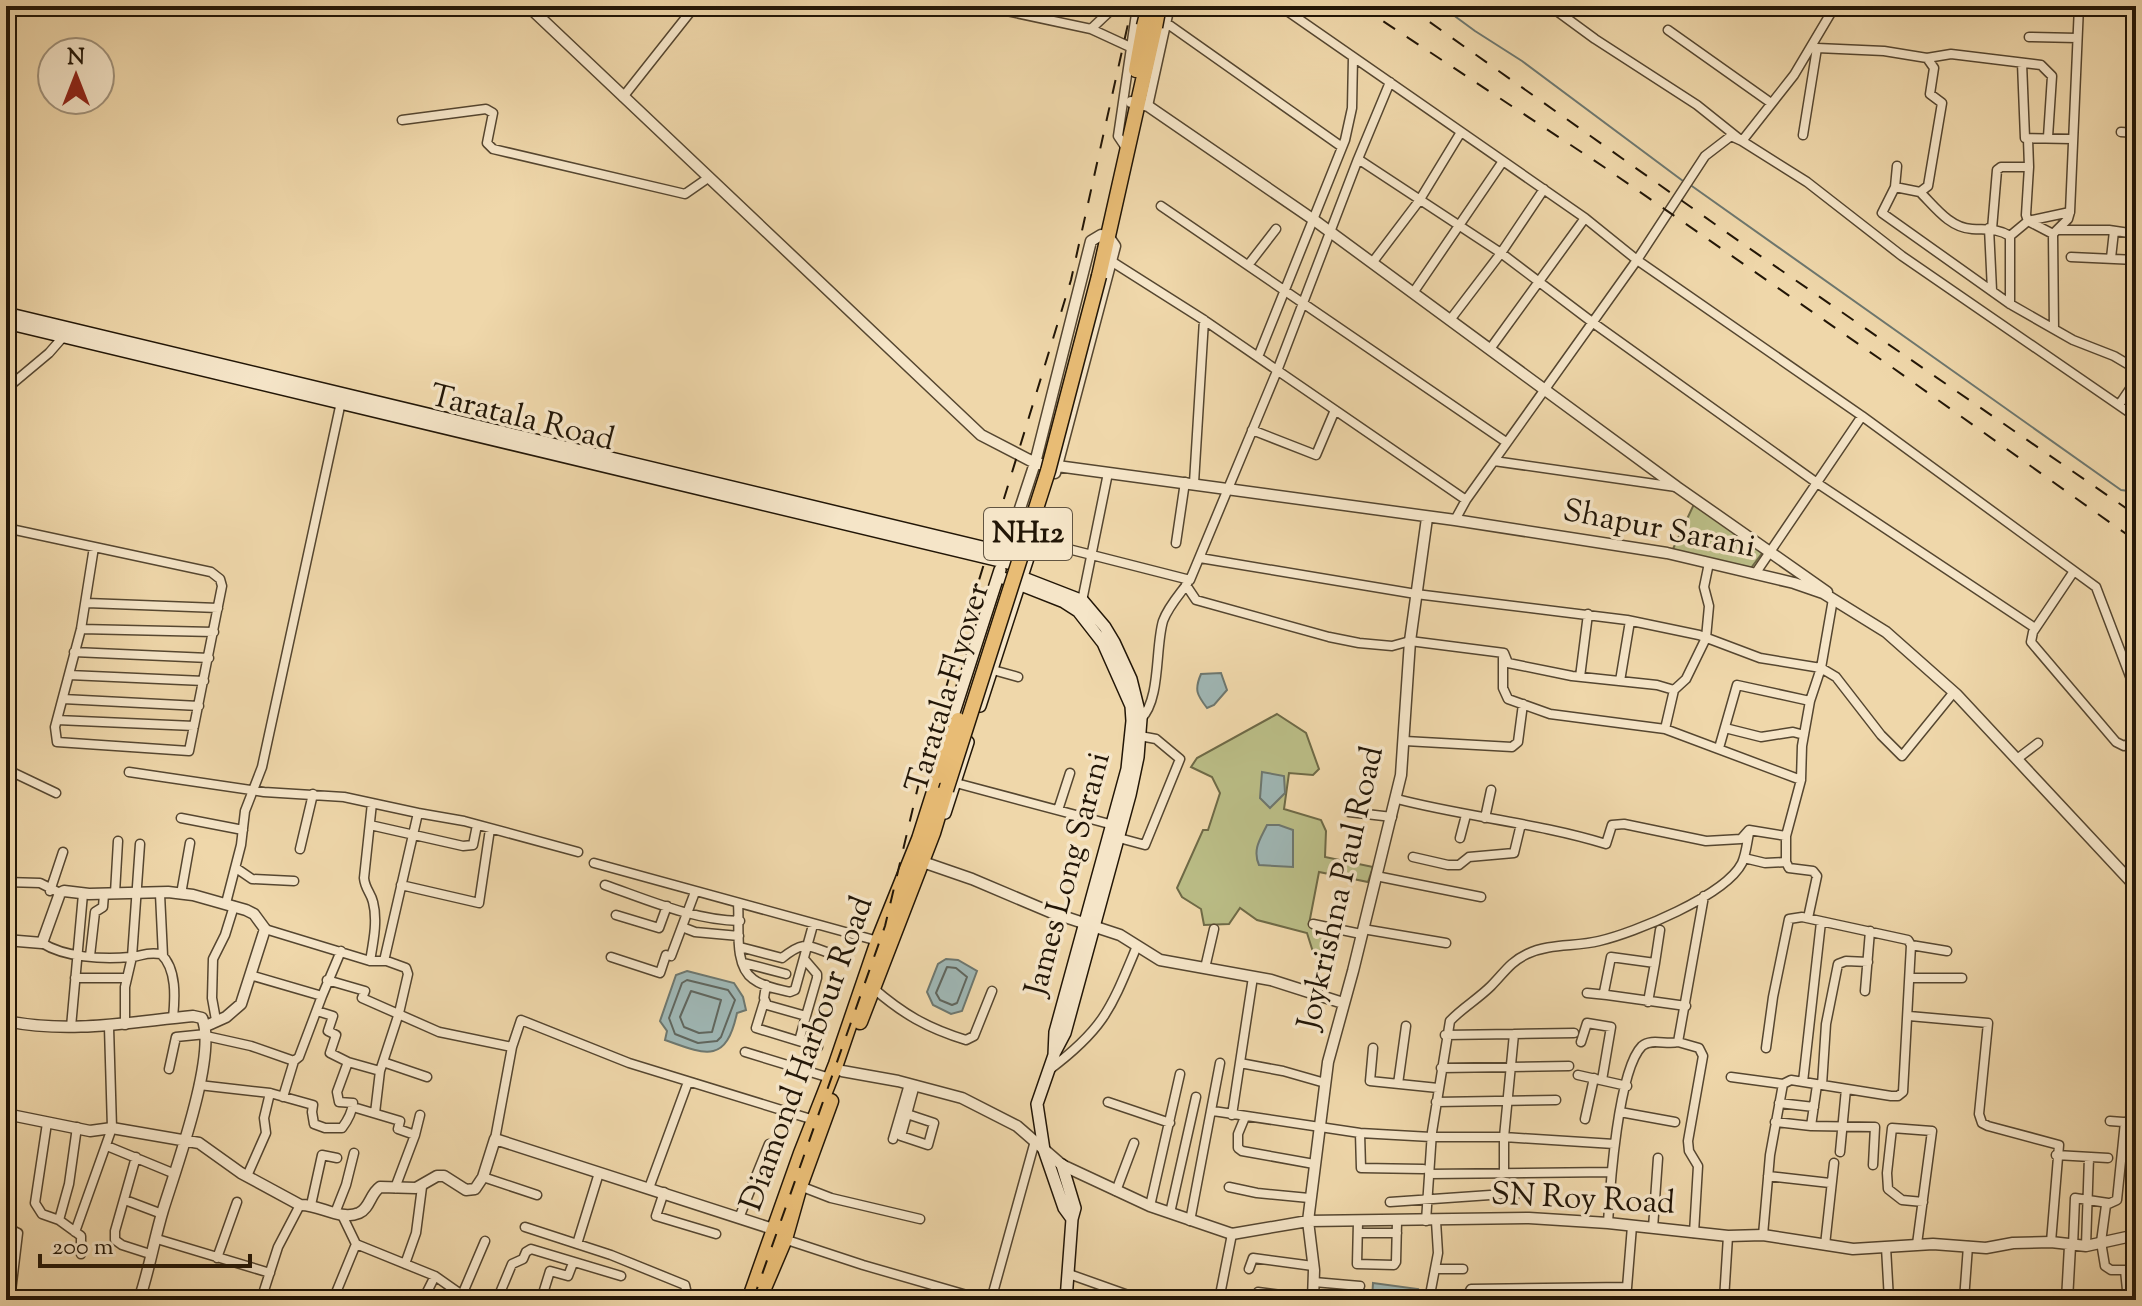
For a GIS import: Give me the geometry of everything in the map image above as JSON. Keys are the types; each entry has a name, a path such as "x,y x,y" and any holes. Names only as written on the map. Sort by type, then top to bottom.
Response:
{"highway":[{"name":"NH12","path":"1105,236 1139,104 1159,6"},
{"name":"NH12","path":"1141,7 1155,25"},
{"name":"NH12","path":"1105,236 1124,145 1139,104"},
{"name":"Taratala Flyover","path":"928,831 947,783 1048,471 1105,236"},
{"name":"Diamond Harbour Road","path":"759,1300 814,1120 873,988 928,831"},
{"name":"Diamond Harbour Road","path":"749,1300 800,1186 878,941 917,860"}],"main road":[{"path":"6,313 70,336 979,545 1002,566 1024,571 1064,602 1081,606 1105,627 1114,654 1131,679 1141,719 1138,757 1090,926 1065,1033 1047,1071 1037,1104 1040,1145 1064,1208 1072,1219"},
{"name":"Taratala Road","path":"6,323 341,402 1002,566"},
{"path":"1002,566 1024,571"},
{"path":"928,831 921,816 1002,566"},
{"path":"947,783 993,670 1024,571"},
{"name":"James Long Sarani","path":"1114,654 1131,706 1132,721 1117,830"},
{"path":"1062,1165 1075,1208 1066,1300"}],"street":[{"name":"Shapur Sarani","path":"528,6 981,435 1035,463 1455,520 1667,553 1794,583 1833,599 1886,632 1954,692 2136,887"},
{"path":"623,97 695,6"},
{"path":"983,6 1091,29 1130,47"},
{"path":"1170,6 1155,25 1342,147"},
{"path":"1280,6 1585,218 1637,260 1862,416 2096,587 2136,692"},
{"path":"1550,6 1697,105 1742,141 1807,182 1902,256 2136,417"},
{"path":"1742,141 1794,75 1835,6"},
{"path":"2049,6 2079,7 2070,212 2056,232 2054,329"},
{"path":"1091,29 1110,11 1141,7 1130,47 1118,136 1124,145"},
{"path":"1668,30 1771,103"},
{"path":"2029,37 2077,38"},
{"path":"1803,135 1817,48 1884,51 1927,58 1951,54 2041,65 2052,76 2048,137"},
{"path":"1258,357 1342,147 1352,108 1353,57"},
{"path":"1920,192 1928,186 1942,109 1939,99 1930,94 1934,68 1927,58"},
{"path":"2022,63 2023,135 2028,139 2072,139"},
{"path":"1141,719 1150,707 1166,613 1188,582 1200,558 1390,82"},
{"path":"1139,104 1314,220 1677,487 1825,589 1833,599 1821,668 1810,701 1801,780 1786,836 1786,862 1789,868 1813,871 1817,876 1808,918"},
{"path":"402,120 486,109 493,113 487,143 493,149 685,194 708,178"},
{"path":"1372,263 1419,201 1461,132"},
{"path":"2121,132 2136,133"},
{"path":"1455,520 1506,442 1637,260 1693,173 1712,149 1731,136 1742,141"},
{"path":"2028,139 2028,221"},
{"path":"1358,159 1501,253 1817,483 2035,628"},
{"path":"1413,293 1503,161"},
{"path":"1897,166 1895,187 1882,213 2010,304 2073,340 2114,356 2136,369"},
{"path":"1992,290 1990,228 1997,170 2001,167 2029,167"},
{"path":"1895,187 1920,192 1947,220 1972,229 1990,228 2010,236"},
{"path":"1450,320 1544,189"},
{"path":"1161,206 1506,442"},
{"path":"2010,236 2028,221 2070,212"},
{"path":"1490,349 1585,218"},
{"path":"2028,221 2056,232 2114,231 2136,234"},
{"path":"1249,264 1276,229"},
{"path":"2111,258 2114,231"},
{"path":"1002,566 1035,463 1091,241 1105,236 1115,246 1057,467 1024,571"},
{"path":"2010,236 2010,304"},
{"path":"2071,257 2136,260"},
{"path":"1111,261 1204,320 1466,500"},
{"path":"1176,543 1189,483 1204,320"},
{"path":"6,389 70,336"},
{"path":"2119,405 2136,380"},
{"path":"216,1020 212,998 213,959 225,935 245,811 262,767 341,402"},
{"path":"1252,430 1316,455 1335,410"},
{"path":"1755,574 1862,416"},
{"path":"1494,461 1677,487"},
{"path":"1081,606 1108,473"},
{"name":"Joykrishna Paul Road","path":"1313,1299 1309,1198 1325,1083 1333,1038 1397,799 1405,741 1410,641 1427,518"},
{"path":"6,528 94,547 217,575 222,586 189,751 57,742 57,720 87,603 94,547"},
{"path":"1033,540 1188,582"},
{"path":"1200,558 1416,594 1630,621 1706,638 1760,658 1821,668 1836,677 1902,756 1954,692"},
{"path":"1665,729 1674,690 1686,679 1706,638 1709,606 1704,587 1709,563"},
{"path":"2074,571 2035,628 2031,642 2116,742 2124,746 2136,740"},
{"path":"1188,582 1196,600 1329,637 1392,646 1410,641 1504,653"},
{"path":"87,603 218,608"},
{"path":"1580,677 1588,614"},
{"path":"1620,681 1630,621"},
{"path":"81,629 214,632"},
{"path":"74,652 209,658"},
{"path":"1504,653 1508,663 1674,690"},
{"path":"1504,653 1503,688 1508,699 1550,714 1665,729 1801,780"},
{"path":"993,670 1018,677"},
{"path":"69,675 204,681"},
{"path":"1719,748 1737,685 1810,701"},
{"path":"63,699 199,706"},
{"path":"1405,741 1512,747 1518,742 1523,704"},
{"path":"57,720 194,726"},
{"path":"1725,728 1761,737 1793,732 1804,735"},
{"path":"947,783 1058,810 1117,830 1145,845 1180,759 1156,739 1140,736"},
{"path":"2017,759 2038,743"},
{"path":"6,779 12,772 56,793"},
{"path":"129,772 372,803 477,825 578,852"},
{"path":"1058,810 1070,773"},
{"path":"1485,818 1491,790"},
{"path":"300,849 313,794"},
{"path":"1397,799 1606,844 1612,825 1624,824 1706,841 1741,839 1749,830"},
{"path":"370,961 373,905 364,878 372,803"},
{"path":"1349,812 1392,817"},
{"path":"6,882 37,883 55,892 83,894 181,894 230,904 254,914 265,929 381,963 418,813"},
{"path":"1460,838 1466,815"},
{"path":"181,818 243,830"},
{"path":"1413,857 1459,865 1469,857 1514,853 1521,824"},
{"path":"370,825 463,846 473,845 477,825"},
{"path":"401,885 479,903 490,829"},
{"path":"1749,830 1786,836"},
{"path":"1429,1300 1438,1253 1426,1172 1445,1035 1450,1021 1492,986 1508,965 1527,954 1555,946 1586,944 1610,938 1643,927 1704,896 1732,875 1744,858 1749,830"},
{"path":"90,956 95,912 103,907 109,893 118,841"},
{"path":"181,894 190,843"},
{"path":"125,1025 140,844"},
{"path":"42,943 63,852"},
{"path":"1744,858 1765,863 1786,862"},
{"path":"917,860 1120,935 1160,960 1253,977 1343,1003"},
{"path":"594,863 878,941"},
{"path":"236,868 252,879 294,881"},
{"path":"1376,876 1481,897"},
{"path":"605,885 688,913 721,921 740,921"},
{"path":"611,957 660,973 695,892"},
{"path":"71,1027 83,894"},
{"path":"160,894 163,956 169,965 173,984 173,1018"},
{"path":"1678,1042 1704,896"},
{"path":"738,904 744,963 750,978 766,985 793,991 805,960 813,925"},
{"path":"616,915 659,928 667,906"},
{"path":"1731,1077 1783,1084 1791,1080 1898,1096 1903,1092 1909,1016 1911,945 1908,940 1792,917 1787,924 1766,1048"},
{"path":"1803,1082 1821,922"},
{"path":"1313,924 1446,943"},
{"path":"682,927 695,932 739,936"},
{"path":"206,1032 216,1020 226,1017 241,1004 265,929"},
{"path":"1205,968 1214,929"},
{"path":"1648,1002 1660,930"},
{"path":"1865,991 1870,931"},
{"path":"6,940 42,943 62,954 132,957 143,952 163,956"},
{"path":"1911,945 1947,951"},
{"path":"740,947 782,958 795,946 808,946 835,955"},
{"path":"1047,1071 1074,1052 1103,1020 1118,994 1137,946"},
{"path":"283,1097 294,1061 299,1057 341,951"},
{"path":"1607,995 1604,992 1611,957 1655,963"},
{"path":"375,1113 381,1067 407,980 406,968 384,960"},
{"path":"799,1041 817,978 805,960"},
{"path":"1811,1126 1838,964 1846,961 1868,962"},
{"path":"744,963 786,974"},
{"path":"250,975 322,996"},
{"path":"1232,1115 1253,977"},
{"path":"75,978 127,978"},
{"path":"1910,978 1962,978"},
{"path":"327,980 365,991 362,998 439,1032 512,1047"},
{"path":"766,985 756,1028 818,1047"},
{"path":"873,988 906,1015 966,1040 976,1032 992,991"},
{"path":"1587,993 1686,1006"},
{"path":"764,1002 806,1016"},
{"path":"317,1011 333,1016 328,1031 336,1035 330,1053 348,1062 427,1077"},
{"path":"1909,1016 1988,1023 1979,1114 1982,1123 2059,1145 2051,1242"},
{"path":"6,1021 109,1027 173,1018 202,1018 206,1032 199,1085 186,1141 150,1254 140,1297 159,1300"},
{"path":"6,1114 90,1131 112,1128 206,1146 247,1176 305,1205 338,1214 358,1214 380,1187 422,1187 432,1178 444,1176 466,1190 472,1190 483,1177 495,1139 512,1047 519,1022 524,1020 629,1063 814,1120"},
{"path":"1581,1042 1587,1023 1611,1027 1585,1119"},
{"path":"1398,1084 1406,1026"},
{"path":"75,1232 112,1128 109,1027"},
{"path":"169,1069 176,1037 206,1032 294,1061"},
{"path":"1445,1035 1574,1033"},
{"path":"1504,1172 1504,1137 1514,1034"},
{"path":"1608,1223 1614,1144 1620,1112 1641,1047 1647,1043 1678,1042 1699,1048 1703,1056 1688,1141 1689,1151 1698,1166 1694,1233"},
{"path":"1373,1048 1368,1080 1438,1088"},
{"path":"745,1052 836,1075"},
{"path":"199,1085 270,1093 313,1105 314,1124 325,1128 342,1128 353,1107 353,1103 339,1102 337,1092 348,1062"},
{"path":"1190,1221 1220,1063"},
{"path":"1240,1063 1325,1083"},
{"path":"1441,1068 1569,1066"},
{"path":"1150,1206 1180,1074"},
{"name":"SN Roy Road","path":"836,1075 912,1085 952,1094 984,1107 1040,1145 1062,1165 1150,1206 1232,1234 1308,1221 1378,1228 1431,1221 1529,1218 1728,1236 1763,1235 1853,1249 1917,1244 1986,1248 2051,1242 2086,1246 2136,1235"},
{"path":"1578,1075 1627,1086"},
{"path":"649,1188 688,1082"},
{"path":"1763,1235 1775,1122 1783,1084"},
{"path":"907,1114 934,1123 928,1145 901,1138 912,1085"},
{"path":"893,1139 912,1085"},
{"path":"1840,1152 1846,1089"},
{"path":"247,1176 266,1133 264,1118 270,1093"},
{"path":"1170,1213 1196,1097"},
{"path":"1436,1102 1556,1100"},
{"path":"1108,1102 1170,1123"},
{"path":"1779,1103 1814,1107"},
{"path":"353,1107 400,1121 398,1129 415,1135"},
{"path":"1213,1111 1360,1133 1614,1144"},
{"path":"1620,1112 1675,1122"},
{"path":"395,1188 420,1115"},
{"path":"1245,1117 1238,1134 1238,1148 1242,1151 1314,1164"},
{"path":"2110,1121 2136,1123"},
{"path":"1775,1122 1875,1127 1873,1165"},
{"path":"2067,1300 2074,1200 2078,1197 2114,1203 2117,1200 2125,1122"},
{"path":"47,1123 35,1199 42,1214 59,1220 81,1236 81,1254"},
{"path":"59,1220 69,1184 77,1127"},
{"path":"1917,1244 1923,1202 1932,1131 1892,1128 1888,1189 1902,1200 1923,1202"},
{"path":"1360,1133 1361,1168 1426,1172 1611,1172"},
{"path":"495,1139 664,1192 863,1265 984,1300"},
{"path":"1116,1191 1134,1143"},
{"path":"739,1218 769,1144"},
{"path":"991,1300 1040,1145"},
{"path":"107,1146 175,1174"},
{"path":"354,1153 338,1214 356,1244 435,1276 462,1295 480,1299"},
{"path":"261,1300 278,1247 305,1205 322,1155 337,1158"},
{"path":"2056,1155 2108,1158"},
{"path":"136,1157 115,1240 150,1254"},
{"path":"2086,1246 2089,1157"},
{"path":"1653,1228 1658,1158"},
{"path":"1825,1245 1834,1163"},
{"path":"577,1244 599,1173"},
{"path":"1768,1176 1830,1183"},
{"path":"483,1177 537,1195"},
{"path":"800,1186 831,1198 920,1219"},
{"path":"405,1264 416,1233 422,1187"},
{"path":"1229,1187 1268,1195 1309,1198"},
{"path":"664,1192 656,1216 716,1234"},
{"path":"1390,1202 1519,1193"},
{"path":"125,1200 162,1214"},
{"path":"217,1258 237,1202"},
{"path":"2108,1203 2101,1242 2105,1266 2111,1270 2125,1270 2128,1300"},
{"path":"1626,1300 1632,1226"},
{"path":"6,1227 18,1235 10,1300"},
{"path":"525,1227 685,1285 687,1294 702,1300"},
{"path":"1358,1228 1358,1265 1394,1265 1397,1227"},
{"path":"1219,1300 1232,1234"},
{"path":"1724,1300 1728,1236"},
{"path":"157,1239 270,1273"},
{"path":"462,1295 485,1241"},
{"path":"333,1300 356,1244"},
{"path":"1960,1299 1968,1246"},
{"path":"1886,1247 1889,1300"},
{"path":"497,1300 512,1264 523,1259 531,1249 621,1276"},
{"path":"585,1266 591,1249"},
{"path":"541,1300 554,1256"},
{"path":"1249,1269 1253,1258 1313,1266"},
{"path":"550,1271 568,1276 573,1263"},
{"path":"1435,1269 1463,1269"},
{"path":"1069,1274 1142,1300"},
{"path":"423,1300 435,1276"},
{"path":"1314,1282 1360,1286"},
{"path":"1465,1300 1471,1289 1627,1287"},
{"path":"1512,1288 1512,1300"},
{"path":"1534,1288 1534,1300"},
{"path":"1258,1292 1313,1299"},
{"path":"173,1300 175,1297 187,1300"}],"green space":[{"path":"1695,502 1763,552 1751,568 1672,551"},
{"path":"1277,714 1306,733 1319,769 1313,775 1289,773 1284,809 1321,820 1326,831 1325,857 1373,867 1368,882 1319,872 1309,924 1334,929 1334,956 1313,952 1307,933 1257,920 1240,908 1229,924 1204,925 1201,909 1182,897 1177,888 1203,830 1208,830 1220,793 1212,777 1191,767 1197,758"}],"water":[{"path":"1221,673 1227,690 1214,705 1207,708 1198,692 1201,674"},
{"path":"1262,772 1284,776 1285,793 1270,808 1260,798"},
{"path":"1267,825 1293,830 1293,867 1259,865 1257,849"},
{"path":"946,959 958,960 977,971 962,1011 951,1014 933,1005 927,992 938,964"},
{"path":"687,971 734,983 743,997 746,1010 737,1013 727,1041 712,1051 692,1049 665,1040 667,1031 660,1021 676,975"},
{"path":"1373,1283 1418,1289 1416,1300 1372,1300"}],"waterway":[{"path":"1441,6 1522,61 1683,181"},
{"path":"1689,184 2121,490 2136,492"}],"railway":[{"path":"753,1300 885,926 926,753 1071,280 1132,6"},
{"path":"1360,6 1604,167 2136,541"},
{"path":"1407,6 1743,244 2136,515"}]}
